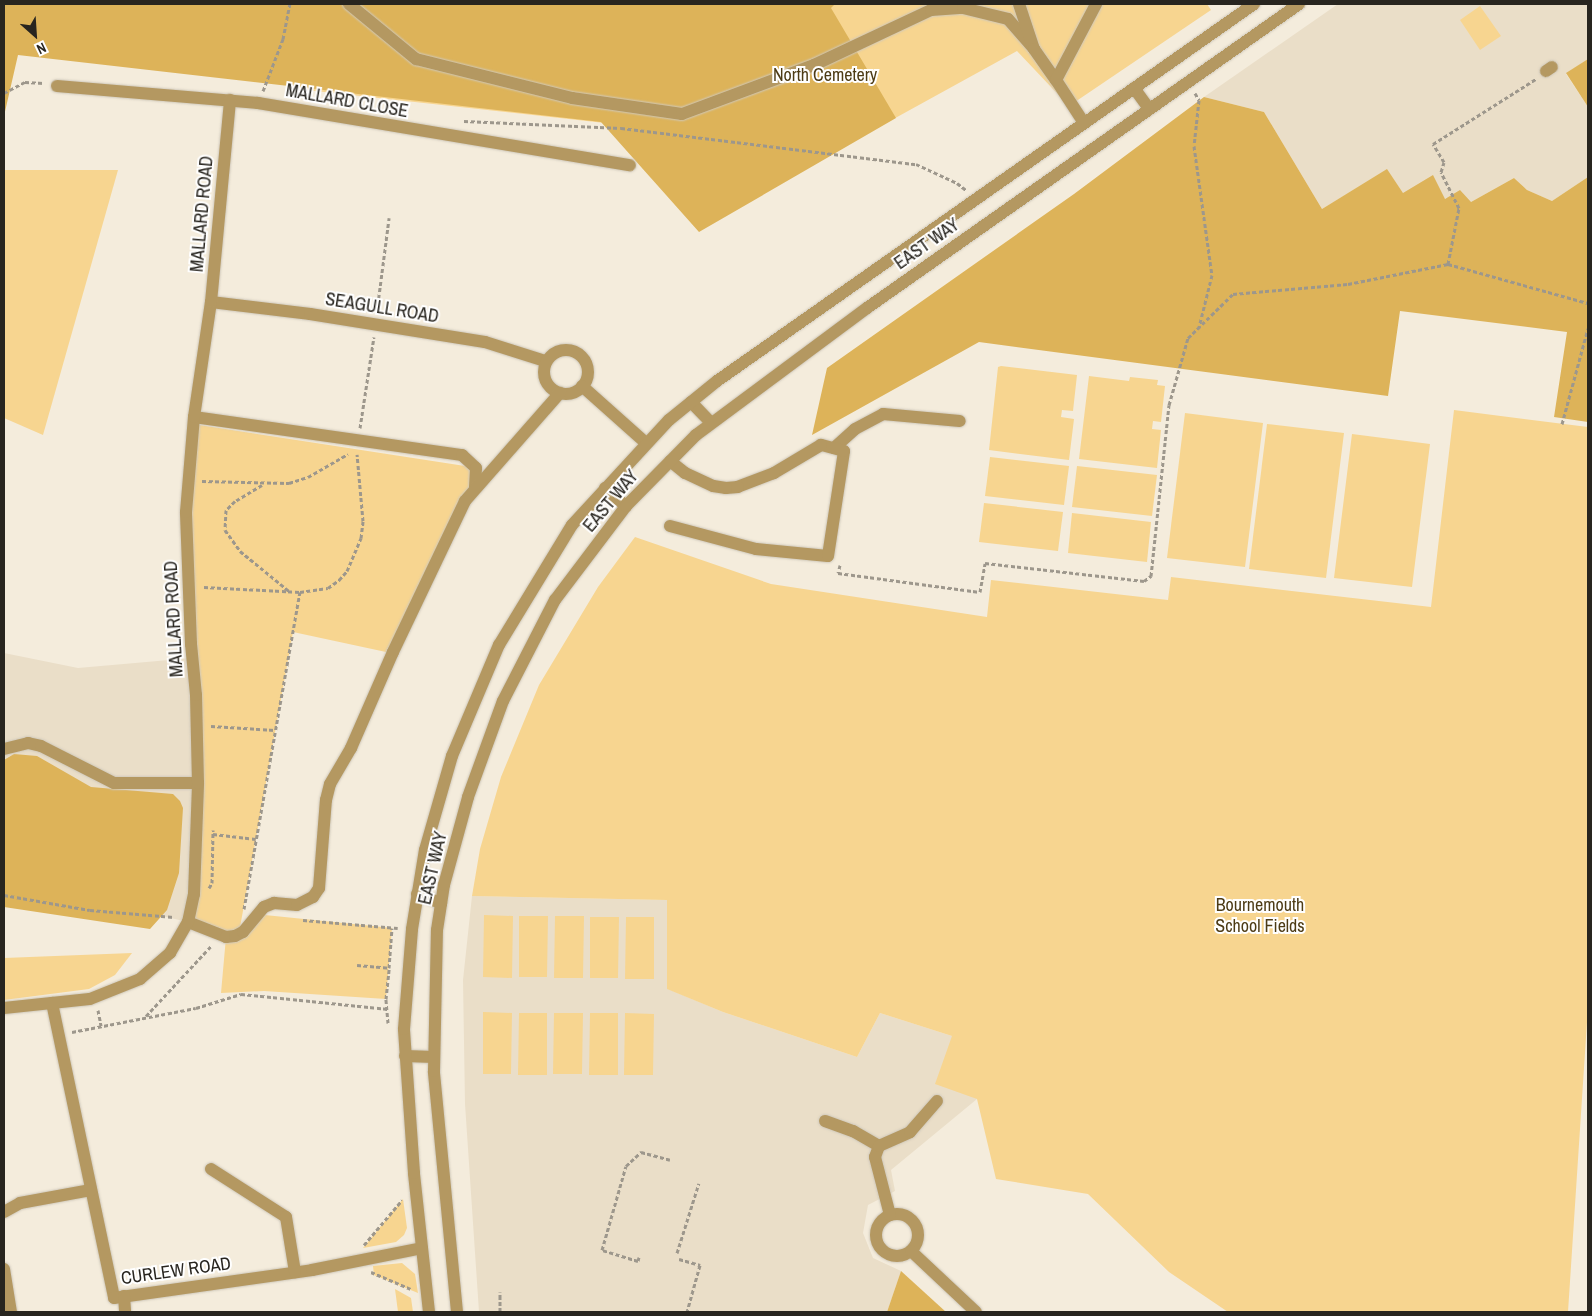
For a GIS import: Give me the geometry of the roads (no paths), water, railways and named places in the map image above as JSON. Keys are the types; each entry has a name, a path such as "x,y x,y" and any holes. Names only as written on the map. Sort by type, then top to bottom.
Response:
{"street":[{"path":"349,4 416,59 572,98 682,114 814,65 931,10 963,8 1008,18 1034,49 1084,123"},
{"path":"1019,4 1034,49"},
{"path":"1056,80 1096,4"},
{"name":"EAST WAY","path":"430,1312 422,1248 405,1056 406,1010 412,929 417,894 425,850 452,756 499,645 572,525 646,444 691,402 1254,4"},
{"name":"EAST WAY","path":"457,1312 434,1057 434,989 442,903 468,797 503,701 554,600 626,506 711,423 859,314 1293,6"},
{"name":"MALLARD CLOSE","path":"57,86 230,100 630,165"},
{"path":"1134,88 1150,109"},
{"name":"MALLARD ROAD","path":"4,1008 90,999 140,979 170,953 188,922 194,894 198,783 196,695 186,512 194,417 211,302 230,100"},
{"name":"SEAGULL ROAD","path":"211,302 485,342 545,361"},
{"path":"569,349 580,354 587,362 589,372 582,386 570,395 560,394 545,381 542,373 545,361 560,350 569,349"},
{"path":"582,386 646,444"},
{"path":"188,922 226,937 239,934 264,906 274,903 306,903 319,888 326,800 330,784 351,748 392,652 461,510 475,486 547,412 560,394"},
{"path":"691,402 711,423"},
{"path":"834,448 855,429 882,414 960,421"},
{"path":"194,417 462,455 476,468 475,486"},
{"path":"670,461 685,473 713,486 738,487 774,473 821,445 844,450 828,556 756,549 670,526"},
{"path":"605,488 626,506"},
{"path":"4,749 28,743 41,746 114,782 198,783"},
{"path":"417,894 442,903"},
{"name":"CURLEW ROAD","path":"52,1003 114,1298 296,1272 422,1248"},
{"path":"405,1056 434,1057"},
{"path":"890,1215 875,1158 879,1146 910,1132 937,1100"},
{"path":"825,1121 853,1131 879,1146"},
{"path":"211,1169 286,1217 296,1272"},
{"path":"4,1209 92,1190"},
{"path":"890,1215 905,1216 914,1223 918,1235 911,1251 892,1256 878,1246 876,1229 890,1215"},
{"path":"911,1251 976,1312"},
{"path":"4,1269 11,1312"},
{"path":"124,1296 125,1312"}],"park label":[{"name":"North Cemetery","path":"825,75"},
{"name":"Bournemouth School Fields","path":"1260,916"}]}
